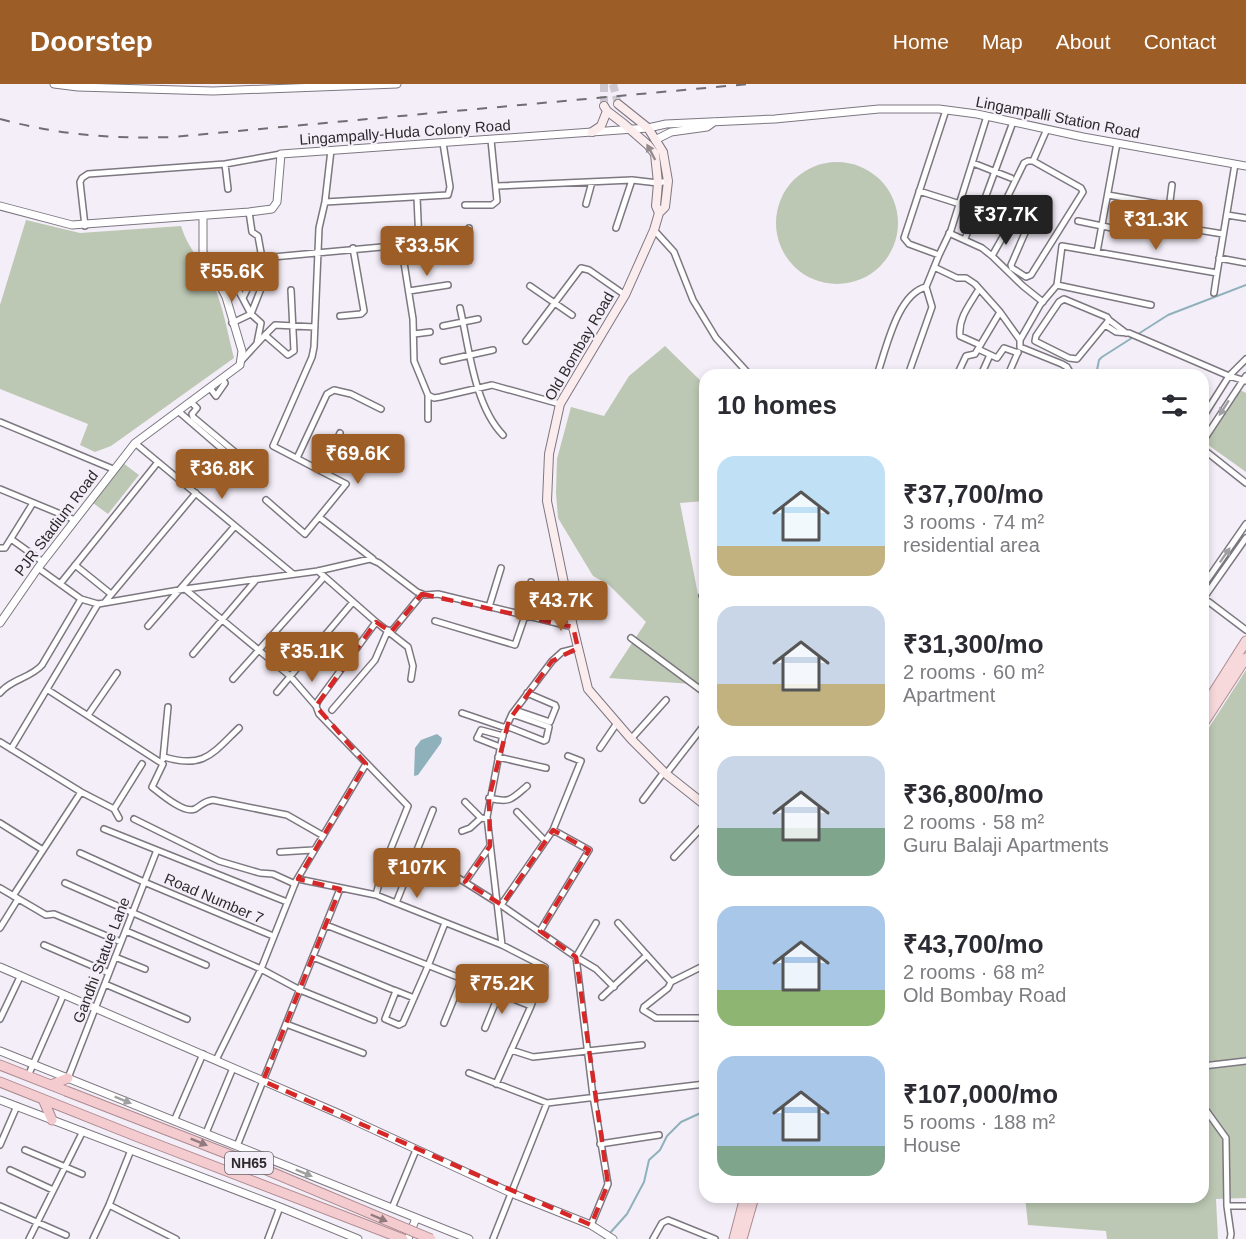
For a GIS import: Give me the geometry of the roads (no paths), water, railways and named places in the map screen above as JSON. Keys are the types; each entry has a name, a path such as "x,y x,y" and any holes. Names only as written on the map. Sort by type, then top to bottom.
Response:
{"highway":[{"name":"NH65","path":"0,1065 233,1156 430,1239"},
{"path":"51,1085 68,1078"},
{"name":"NH65","path":"0,1082 404,1239"},
{"path":"44,1099 52,1120"}],"main road":[{"path":"618,104 648,128"},
{"name":"Old Bombay Road","path":"592,132 601,126 606,108 648,145 655,154 658,183 656,206 659,213"},
{"name":"Old Bombay Road","path":"648,128 663,152 669,181 665,207 659,213 654,230 625,295 560,404 549,454 547,501 588,689 665,773 699,800"},
{"path":"1209,692 1246,641"},
{"path":"1209,715 1246,658"},
{"path":"734,1239 743,1203"},
{"path":"742,1239 752,1203"}],"street":[{"path":"54,84 213,88 397,84"},
{"name":"Lingampalli Station Road","path":"648,128 666,124 775,119 879,109 946,110 1246,166"},
{"path":"939,255 905,242 904,237 946,110"},
{"path":"910,369 932,307 926,287 950,233 987,116"},
{"path":"655,140 671,132 707,127 714,122"},
{"path":"965,240 977,206 983,203 1013,122"},
{"name":"Lingampally-Huda Colony Road","path":"0,206 62,224 85,226 249,212 275,207 281,154 648,128"},
{"path":"1033,161 1047,129"},
{"path":"465,205 494,205 498,197 491,140"},
{"path":"325,202 448,195 450,192 443,143"},
{"path":"1097,252 1117,143"},
{"path":"266,500 305,534 346,484 273,446 312,357 319,228 325,202 331,150"},
{"path":"85,226 80,182 88,174 225,164 281,154"},
{"path":"1028,225 1008,216 1003,206 1024,163 1033,161 1081,188 1083,192 1031,275 1026,277 1011,265 1037,207"},
{"path":"974,163 1011,178"},
{"path":"225,164 228,189"},
{"path":"1214,293 1235,164"},
{"path":"616,228 632,180"},
{"path":"497,186 632,180 658,183 669,181"},
{"path":"586,204 592,182"},
{"path":"1167,225 1172,185"},
{"path":"919,191 960,204"},
{"path":"1108,195 1164,205"},
{"path":"417,197 418,243"},
{"path":"243,298 262,258 258,236 252,232 249,212"},
{"path":"1227,215 1246,218"},
{"path":"203,216 203,252 226,297 242,351 242,360"},
{"path":"1078,221 1131,232"},
{"path":"1143,221 1223,234"},
{"path":"262,258 469,239 469,228"},
{"path":"654,230 675,252 693,300 716,338 743,369"},
{"path":"950,233 982,248 1043,302"},
{"path":"992,256 1005,233"},
{"path":"401,244 414,334 414,361 428,395 428,419"},
{"path":"1011,369 1019,350 1020,340 1043,302 1057,285 1062,246 1217,273"},
{"path":"340,316 361,314 364,311 353,248"},
{"path":"232,323 251,314 273,258"},
{"path":"1219,258 1246,263"},
{"path":"934,267 959,278 966,278 979,288 1020,340"},
{"path":"526,341 581,268 589,270 625,295"},
{"path":"234,282 251,314 261,323 257,343"},
{"path":"409,291 448,285"},
{"path":"1057,285 1151,305"},
{"path":"530,286 572,315"},
{"path":"879,369 899,311 916,291 926,287"},
{"path":"979,288 960,319 958,334 989,358 998,358 1004,348 1019,350 1062,364 1068,369"},
{"path":"266,335 288,355 294,351 291,290"},
{"path":"1109,320 1077,359 1070,358 1035,341 1059,302 1064,299 1107,317 1127,333 1139,339 1229,376 1245,379 1209,432"},
{"path":"460,308 478,388 491,420 503,435"},
{"path":"960,369 966,356 978,349 1000,312"},
{"path":"443,326 478,319"},
{"path":"242,360 275,325 315,327"},
{"path":"1105,326 1116,332 1127,333"},
{"path":"414,334 430,332"},
{"path":"443,361 494,350"},
{"path":"984,369 989,358"},
{"path":"1209,408 1229,376 1246,359"},
{"name":"PJR Stadium Road","path":"0,622 40,565 135,443 222,379 240,365 242,360"},
{"path":"428,395 440,397 497,386 560,404"},
{"path":"297,458 327,394 334,390 351,394 381,409"},
{"path":"191,402 197,408 192,414 193,417 254,468 257,468 262,460"},
{"path":"178,411 251,474"},
{"path":"0,422 113,469"},
{"path":"322,471 340,432"},
{"path":"135,443 293,574"},
{"path":"1209,453 1246,483"},
{"path":"60,584 158,462"},
{"path":"0,489 75,520"},
{"path":"105,602 196,493"},
{"path":"0,548 5,548 33,503"},
{"path":"319,517 422,594 438,594 573,627"},
{"path":"1209,577 1246,525"},
{"path":"148,626 235,526"},
{"path":"1209,596 1246,538"},
{"path":"11,539 60,584 81,599 98,604 318,571 374,560"},
{"path":"75,565 111,594"},
{"path":"489,607 501,568"},
{"path":"318,571 410,649 413,666 411,679"},
{"path":"233,678 324,577"},
{"path":"193,654 255,580"},
{"path":"435,621 513,646 525,616 531,582"},
{"path":"186,589 290,676 316,706 319,714 408,806 383,868 376,895"},
{"path":"332,710 375,660 389,631 422,594"},
{"path":"0,693 7,686 37,671 81,599"},
{"path":"277,692 353,602"},
{"path":"1209,603 1246,630"},
{"path":"11,749 98,604"},
{"path":"316,706 376,622"},
{"path":"631,638 699,689"},
{"path":"502,945 500,904 484,819 500,747 506,727 514,712 552,661 562,652 578,648"},
{"path":"88,715 117,673"},
{"path":"48,690 163,760 198,761 211,755 239,728"},
{"path":"514,712 550,722 555,705 527,693"},
{"path":"632,739 666,700"},
{"path":"168,707 163,760 152,787 186,810 194,810 206,801 213,800 287,815 322,835"},
{"path":"462,713 546,740 549,727 514,712"},
{"path":"600,748 617,723"},
{"path":"500,747 477,738 481,730 503,736"},
{"path":"643,800 699,731"},
{"path":"0,742 81,792 114,809 119,818"},
{"path":"500,904 553,830 581,761 568,756"},
{"path":"498,757 546,768"},
{"path":"114,809 142,764"},
{"path":"216,1060 261,969 296,881 366,764"},
{"path":"489,798 504,802 510,801 527,786"},
{"path":"0,928 43,850 81,792"},
{"path":"465,802 484,819"},
{"path":"396,903 433,810"},
{"path":"517,812 545,841"},
{"path":"134,819 219,861 296,881 376,895 502,945 545,967 531,1006 496,1084"},
{"path":"462,831 484,819"},
{"path":"0,823 43,850"},
{"path":"104,829 287,902"},
{"path":"540,931 589,850 553,830"},
{"path":"674,857 699,830"},
{"path":"465,882 490,846"},
{"name":"Gandhi Statue Lane","path":"68,1078 157,850"},
{"path":"280,852 313,850"},
{"path":"417,852 500,904 596,969 614,987"},
{"name":"Road Number 7","path":"80,853 273,936"},
{"path":"65,883 261,969 300,990 374,1020"},
{"path":"0,889 46,915 54,914 121,942"},
{"path":"237,1146 340,889"},
{"path":"393,990 385,1019 398,1025 403,1023 445,922"},
{"path":"593,1226 608,1184 593,1096 576,957 596,923"},
{"path":"618,923 671,982"},
{"path":"326,925 531,1006"},
{"path":"126,931 206,965"},
{"path":"44,945 109,973"},
{"path":"602,997 647,955"},
{"path":"116,957 145,969"},
{"path":"313,957 414,998"},
{"path":"0,968 216,1060 510,1193 593,1226 613,1238"},
{"path":"699,968 671,982 668,988 644,1006 643,1010 656,1018 699,1018"},
{"path":"0,1019 20,977"},
{"path":"444,1023 462,979"},
{"path":"105,984 187,1019"},
{"path":"485,1028 499,994"},
{"path":"28,1076 63,996"},
{"path":"286,1024 363,1053"},
{"path":"512,1050 533,1057 642,1045"},
{"path":"0,1051 469,1239"},
{"path":"174,1121 202,1054"},
{"path":"1209,1065 1246,1061"},
{"path":"206,1133 233,1068"},
{"path":"469,1073 547,1103 699,1085"},
{"path":"0,1100 280,1207 344,1237 358,1239"},
{"path":"493,1239 547,1103"},
{"path":"0,1145 16,1106"},
{"path":"1209,1114 1226,1138 1230,1239"},
{"path":"29,1239 83,1131"},
{"path":"600,1144 659,1135"},
{"path":"24,1150 82,1174"},
{"path":"93,1239 131,1150"},
{"path":"392,1208 416,1150"},
{"path":"10,1170 53,1190"},
{"path":"109,1205 176,1239"},
{"path":"0,1206 66,1235"},
{"path":"1227,1206 1246,1206"},
{"path":"268,1239 280,1207"},
{"path":"408,1239 416,1218"},
{"path":"653,1239 662,1222 670,1220 715,1239"}],"water":[{"path":"437,734 442,738 441,743 418,775 414,776 415,748 421,740"}],"waterway":[{"path":"1097,369 1102,357 1168,315 1246,285"},
{"path":"610,1233 627,1214 644,1182 649,1160 660,1150 667,1136 681,1122 699,1114"}],"tunnel":[{"path":"604,84 604,106"},
{"path":"613,84 618,104"}],"railway":[{"path":"0,119 43,129 86,135 173,137 749,84"}]}
